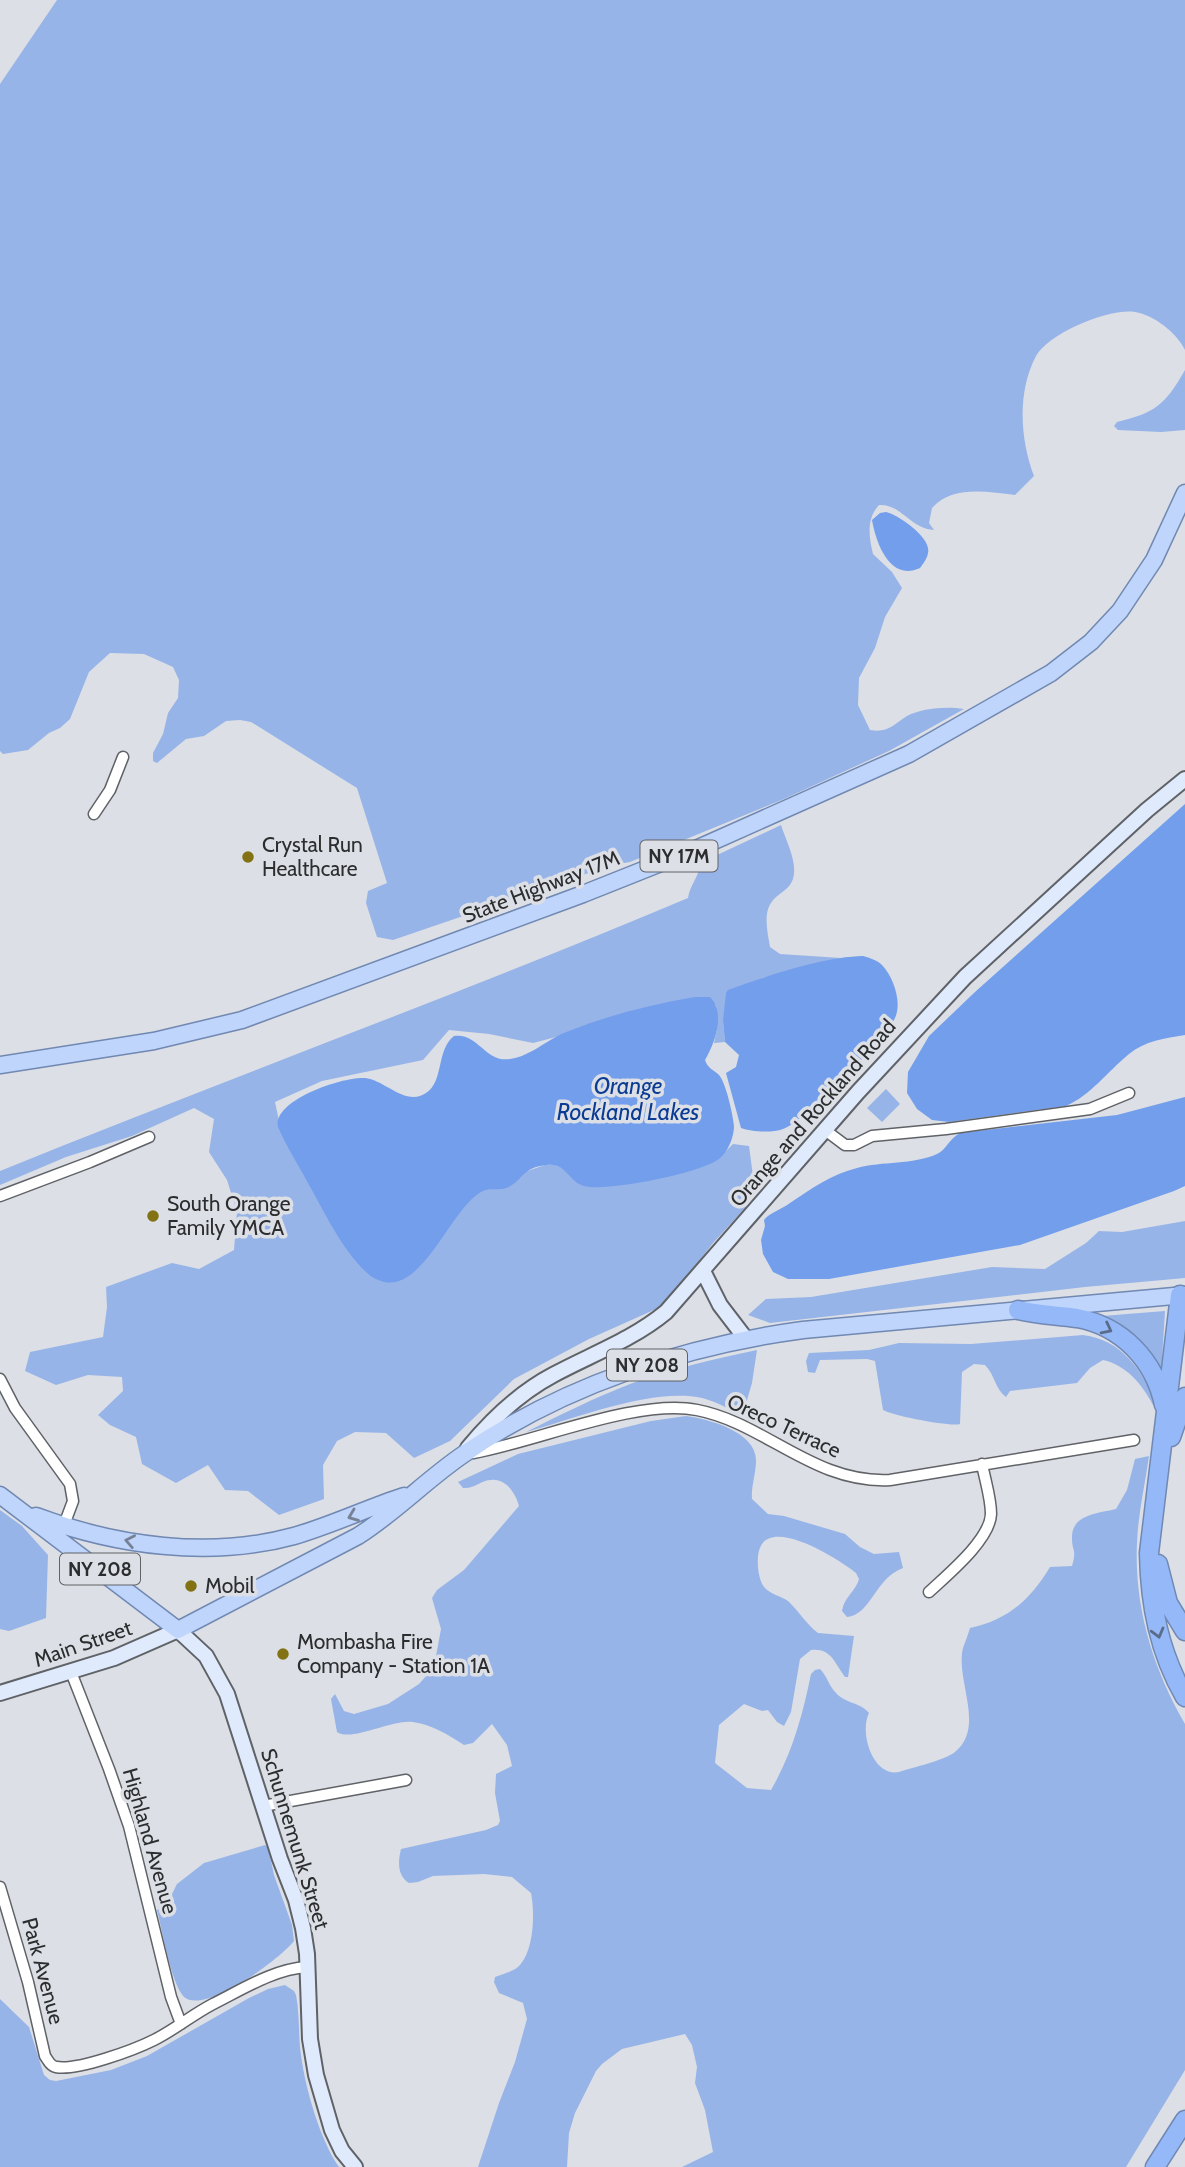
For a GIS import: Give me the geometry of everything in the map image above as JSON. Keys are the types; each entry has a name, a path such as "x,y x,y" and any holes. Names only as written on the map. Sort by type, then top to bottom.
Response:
{"highway":[{"path":"1183,1295 1150,1539 1150,1584 1159,1637 1185,1697"},
{"path":"1018,1310 1085,1320 1108,1328 1126,1340 1141,1355 1156,1381 1165,1419"},
{"path":"1185,1321 1159,1536 1159,1570 1168,1603 1185,1631"},
{"path":"1171,1437 1185,1396"},
{"path":"1160,2161 1185,2108"},
{"path":"1160,2161 1185,2120"}],"main road":[{"name":"State Highway 17M","path":"0,1065 154,1041 242,1020 596,889 696,849 909,754 1051,673 1091,642 1120,611 1154,560 1185,493"},
{"name":"NY 208","path":"0,1495 178,1630 348,1543 381,1521 463,1455 514,1423 580,1391 651,1364 746,1339 813,1329 1183,1295"},
{"name":"NY 208","path":"20,1510 64,1525 120,1539 160,1545 230,1546 278,1540 417,1493"}],"street":[{"path":"94,814 110,790 123,757"},
{"name":"Orange and Rockland Road","path":"463,1455 485,1428 524,1393 553,1375 641,1332 666,1312 920,1023 965,977 1147,810 1185,779"},
{"path":"825,1130 845,1144 854,1144 872,1136 946,1129 1090,1109 1129,1093"},
{"path":"0,1196 90,1163 149,1137"},
{"path":"703,1271 720,1305 746,1339"},
{"path":"0,1379 15,1408 70,1485 73,1501 64,1525"},
{"name":"Oreco Terrace","path":"463,1455 614,1417 675,1408 699,1410 718,1416 802,1458 853,1478 890,1480 1134,1440"},
{"path":"929,1592 971,1550 986,1530 990,1520 990,1507 982,1464"},
{"name":"Main Street","path":"0,1693 114,1658 178,1630"},
{"name":"Schunnemunk Street","path":"178,1630 206,1656 222,1684 302,1920 310,2039 316,2075 327,2116 351,2163"},
{"name":"Highland Avenue","path":"71,1672 129,1826 171,1997 181,2024"},
{"path":"263,1806 406,1780"},
{"name":"Park Avenue","path":"0,1887 28,1982 42,2046 49,2063 55,2067 70,2067 105,2059 152,2041 181,2024"},
{"path":"181,2024 272,1975 307,1966"}],"shaded area":[{"path":"57,0 1185,0 1185,350 1164,326 1135,312 1110,314 1066,331 1043,347 1030,370 1023,400 1023,431 1034,476 1015,495 971,492 950,496 932,508 929,523 934,530 918,525 894,508 879,505 875,510 870,528 873,554 892,572 902,588 885,617 875,648 859,678 858,705 870,730 876,731 890,728 907,716 927,709 964,709 889,751 784,799 630,862 612,865 393,940 377,937 366,903 368,891 387,883 357,788 251,722 240,720 226,721 204,736 186,739 157,763 153,761 153,753 163,734 168,713 178,698 179,680 173,667 144,654 110,653 89,672 70,719 60,728 49,733 28,750 3,754 0,751 0,84"},
{"path":"1185,370 1185,430 1118,430 1114,426 1117,422 1141,415 1158,406"},
{"path":"781,825 793,859 794,872 791,883 774,900 767,913 770,947 780,954 841,958 762,978 723,1021 725,1042 714,1043 717,1029 716,1005 614,1022 533,1043 489,1034 449,1030 423,1060 322,1081 275,1102 282,1135 339,1237 368,1269 468,1191 545,1165 565,1169 717,1160 733,1144 749,1146 753,1176 747,1206 713,1243 665,1305 589,1339 514,1379 450,1441 414,1458 386,1433 355,1432 337,1441 323,1465 324,1499 279,1515 248,1491 225,1490 208,1465 176,1483 142,1464 136,1437 110,1425 98,1415 123,1391 122,1377 88,1375 56,1385 25,1371 30,1352 103,1337 107,1307 106,1287 172,1263 199,1269 234,1250 237,1212 227,1180 209,1152 214,1119 194,1108 132,1136 66,1157 0,1185 0,1171 688,898 700,863"},
{"path":"886,1089 900,1104 882,1122 867,1108"},
{"path":"1185,1221 1185,1278 770,1323 748,1315 766,1299 811,1297 992,1267 1045,1269 1086,1243 1099,1231 1122,1232"},
{"path":"1165,1311 1161,1376 1120,1326 1102,1316"},
{"path":"1083,1335 1097,1338 1120,1350 1145,1380 1157,1404 1153,1405 1144,1390 1126,1371 1103,1360 1090,1368 1077,1383 1010,1391 1006,1397 985,1365 974,1364 962,1372 960,1424 945,1424 883,1410 875,1361 820,1360 815,1373 808,1372 806,1361 809,1353 869,1350 899,1343 971,1344"},
{"path":"757,1350 752,1383 742,1417 709,1400 697,1397 657,1397 611,1407 526,1432 630,1384"},
{"path":"686,1416 707,1420 730,1429 748,1442 754,1450 756,1460 752,1499 768,1514 845,1534 860,1547 874,1554 899,1552 903,1568 886,1580 862,1610 847,1617 842,1611 859,1579 856,1573 802,1542 772,1537 762,1543 758,1565 765,1588 788,1601 818,1633 854,1636 848,1677 845,1677 831,1657 823,1651 811,1650 800,1659 791,1712 784,1726 777,1722 768,1710 762,1711 744,1704 719,1725 715,1763 747,1788 771,1790 796,1734 811,1674 820,1669 840,1697 869,1713 866,1721 867,1742 875,1761 882,1768 899,1772 955,1752 964,1742 968,1730 968,1703 962,1661 970,1628 996,1620 1017,1607 1050,1567 1072,1566 1072,1538 1076,1524 1088,1516 1116,1509 1127,1490 1135,1459 1149,1456 1138,1532 1137,1567 1142,1614 1155,1659 1185,1724 1185,2070 1126,2167 682,2167 713,2152 705,2110 695,2083 697,2067 692,2045 685,2034 622,2049 602,2064 575,2113 569,2133 567,2167 478,2167 515,2062 527,2019 523,2003 499,1993 494,1982 495,1977 518,1967 525,1958 531,1941 533,1920 531,1893 512,1877 484,1874 433,1876 409,1883 400,1872 399,1858 401,1849 498,1825 500,1821 495,1793 496,1774 512,1766 507,1745 492,1724 473,1743 464,1745 433,1728 413,1722 344,1734 337,1732 331,1699 335,1694 344,1711 354,1714 388,1704 419,1684 434,1667 441,1629 432,1598 437,1590 464,1570 519,1506 506,1484 496,1480 487,1480 463,1488 458,1482 518,1454 651,1421"},
{"path":"0,1510 22,1526 48,1555 46,1618 9,1631 0,1629"},
{"path":"265,1845 268,1847 274,1875 292,1925 294,1941 259,1971 224,1992 194,2000 184,1997 171,1969 157,1910 166,1906 177,1884 204,1863"},
{"path":"285,1985 296,1995 301,2055 310,2097 326,2143 339,2167 0,2167 0,1999 29,2027 44,2075 56,2081 111,2070 147,2056 249,1998"}],"water":[{"path":"886,512 906,522 925,541 928,553 920,568 900,570 886,558 872,520 880,513"},
{"path":"1185,804 1185,1035 1156,1041 1135,1050 1091,1089 1066,1106 949,1122 932,1120 917,1109 907,1093 908,1072 929,1036"},
{"name":"Orange Rockland Lakes","path":"863,956 882,965 893,984 897,1014 887,1030 842,1080 793,1123 773,1131 741,1128 726,1073 736,1067 739,1055 725,1042 723,1021 728,990 777,973 847,957"},
{"name":"Orange Rockland Lakes","path":"695,997 710,997 717,1011 715,1037 705,1060 722,1079 734,1126 728,1148 719,1159 709,1165 676,1175 602,1187 583,1186 554,1165 531,1169 512,1185 481,1192 470,1201 424,1262 412,1274 398,1281 384,1282 374,1278 357,1263 327,1218 278,1127 279,1117 297,1099 355,1078 373,1080 411,1097 426,1093 432,1088 445,1049 454,1036 469,1038 494,1057 510,1059 526,1054 561,1034 600,1020"},
{"path":"1185,1097 1185,1186 1174,1191 1020,1245 829,1279 788,1279 773,1272 763,1254 761,1240 764,1220 839,1174 867,1166 927,1157 940,1152 960,1133 1117,1115"}],"place":[{"name":"Crystal Run Healthcare","path":"248,857"},
{"name":"South Orange Family YMCA","path":"153,1216"},
{"name":"Mobil","path":"191,1586"},
{"name":"Mombasha Fire Company - Station 1A","path":"283,1654"}]}
